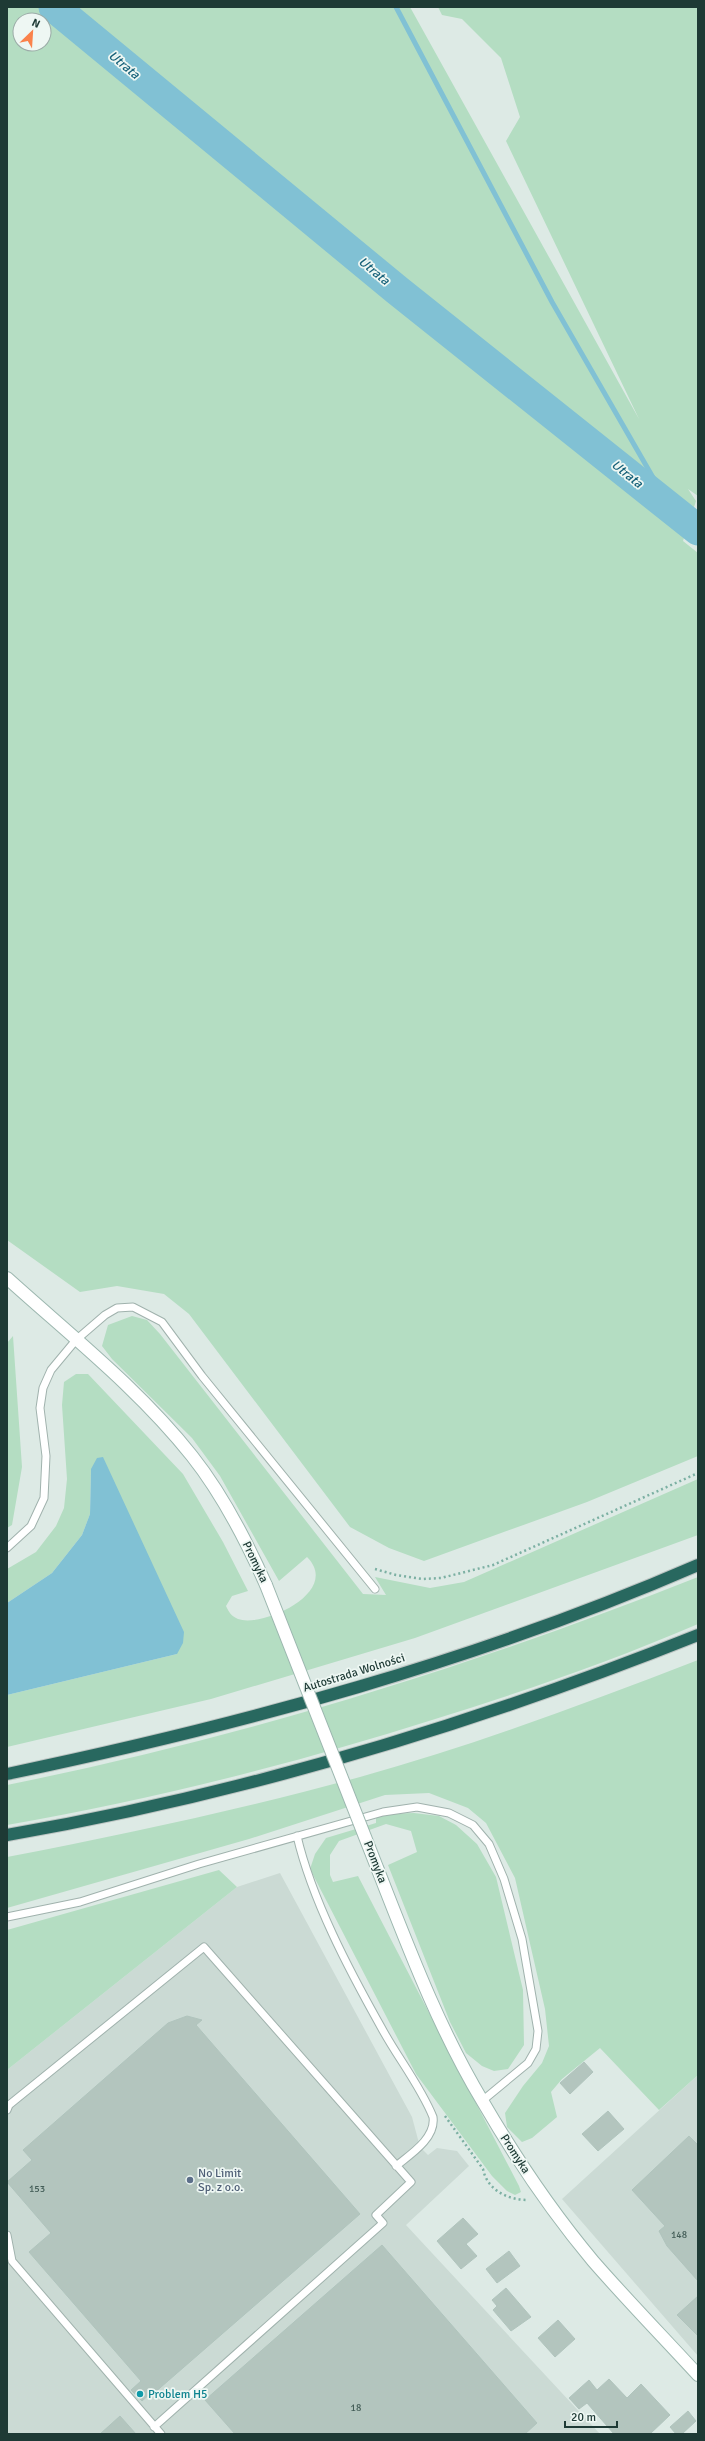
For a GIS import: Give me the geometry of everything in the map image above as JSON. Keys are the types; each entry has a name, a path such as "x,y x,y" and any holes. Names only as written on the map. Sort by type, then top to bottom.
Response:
{"highway":[{"name":"Autostrada Wolności","path":"7,1774 244,1719 394,1676 486,1646 632,1594 698,1565"},
{"path":"7,1835 170,1802 353,1755 534,1698 698,1635"}],"street":[{"name":"Promyka","path":"7,1278 124,1383 193,1457 247,1542 266,1585 412,1957 448,2038 482,2101 517,2158 588,2254 698,2375"}],"lane":[{"path":"7,1548 30,1526 44,1498 46,1456 40,1408 41,1396 51,1370 76,1340 105,1315 117,1308 133,1307 162,1322 211,1388 357,1565 375,1589"},
{"path":"7,1917 80,1902 199,1864 383,1812 417,1807 449,1813 473,1825 489,1844 504,1879 522,1939 538,2040 528,2063 482,2101"},
{"path":"297,1836 314,1890 348,1962 381,2028 423,2098 432,2117 433,2128 420,2147 396,2166"},
{"path":"7,2110 16,2100 204,1947 411,2182 376,2215 383,2223 154,2427"},
{"path":"7,2235 12,2261 161,2434"}],"path":[{"path":"357,1565 396,1575 422,1579 441,1578 493,1565 698,1473"},
{"path":"423,2098 441,2111 460,2134 483,2169 484,2176 494,2190 518,2200 534,2200"}],"shaded area":[{"path":"280,1873 412,2117 420,2147 428,2155 437,2148 457,2151 469,2166 406,2225 600,2434 7,2434 7,2070 237,1887"},
{"path":"698,2075 698,2356 562,2199"}],"green space":[{"path":"7,7 410,7 639,419 506,141 520,117 501,58 462,19 442,15 438,7 698,7 698,496 688,489 696,501 683,541 698,553 698,1456 587,1502 424,1561 389,1548 350,1527 189,1314 164,1294 117,1286 80,1292 7,1240"},
{"path":"132,1316 147,1320 160,1334 363,1594 386,1595 375,1577 430,1588 464,1582 698,1479 698,1535 415,1638 211,1699 7,1747 7,1695 177,1654 91,1469 90,1514 82,1535 52,1573 7,1603 7,1569 36,1552 56,1526 64,1508 67,1479 62,1405 64,1382 76,1374 88,1374 183,1474 223,1542 248,1591 232,1596 226,1606 232,1615 238,1619 249,1620 264,1618 280,1613 295,1604 307,1594 314,1583 315,1570 307,1557 279,1581 220,1476 192,1438 112,1359 102,1346 108,1325"},
{"path":"13,1336 22,1467 12,1525 7,1528 7,1343"},
{"path":"698,1577 698,1624 633,1651 432,1720 274,1766 221,1780 115,1804 7,1825 7,1785 184,1745 271,1722 443,1669 529,1640 613,1610"},
{"path":"698,1660 698,2075 659,2110 600,2048 562,2079 551,2092 557,2117 532,2138 522,2142 507,2127 505,2113 523,2086 542,2063 549,2046 545,2009 515,1878 486,1823 468,1808 429,1793 385,1795 249,1839 7,1908 7,1857 272,1800 403,1765 530,1723"},
{"path":"414,1813 439,1816 456,1825 477,1844 496,1877 523,1990 524,2045 508,2069 494,2071 482,2066 466,2053 450,2022 388,1865 417,1852 411,1831 386,1824 339,1841 330,1855 330,1875 333,1882 358,1876 519,2186 521,2192 515,2195 507,2191 492,2176 416,2074 310,1869 315,1854 326,1838 376,1823 376,1817 386,1814"},
{"path":"219,1870 237,1887 7,2070 7,1930"}],"water":[{"path":"103,1457 184,1632 183,1643 177,1654 7,1695 7,1603 52,1573 82,1535 90,1514 91,1469 97,1458"}],"building":[{"name":"No Limit Sp. z o.o.","path":"187,2016 202,2020 196,2025 360,2214 153,2394 152,2392 142,2401 131,2390 141,2381 29,2252 51,2233 7,2182 32,2160 23,2150 168,2023"},
{"path":"584,2062 593,2072 570,2094 560,2083"},
{"path":"608,2111 624,2129 598,2151 582,2134"},
{"path":"689,2136 698,2145 698,2281 667,2246 659,2231 665,2226 632,2190"},
{"path":"463,2218 478,2234 466,2244 477,2256 461,2269 437,2241"},
{"path":"382,2245 537,2423 525,2434 235,2434 205,2400"},
{"path":"509,2251 520,2266 497,2283 486,2269"},
{"path":"506,2288 531,2317 511,2331 493,2310 497,2306 492,2300"},
{"path":"698,2296 698,2336 677,2315"},
{"path":"558,2320 575,2339 555,2357 538,2338"},
{"path":"609,2379 627,2398 641,2384 670,2415 650,2434 614,2434 587,2403 579,2409 569,2398 589,2380 597,2390"},
{"path":"688,2411 696,2421 682,2434 676,2434 670,2427"},
{"path":"120,2416 136,2434 100,2434"}],"waterway":[{"name":"Utrata","path":"54,7 397,290 698,530"},
{"path":"396,7 552,302 670,507"}],"place":[{"name":"No Limit Sp. z o.o.","path":"190,2180"},
{"name":"Problem H5","path":"140,2394"}]}
